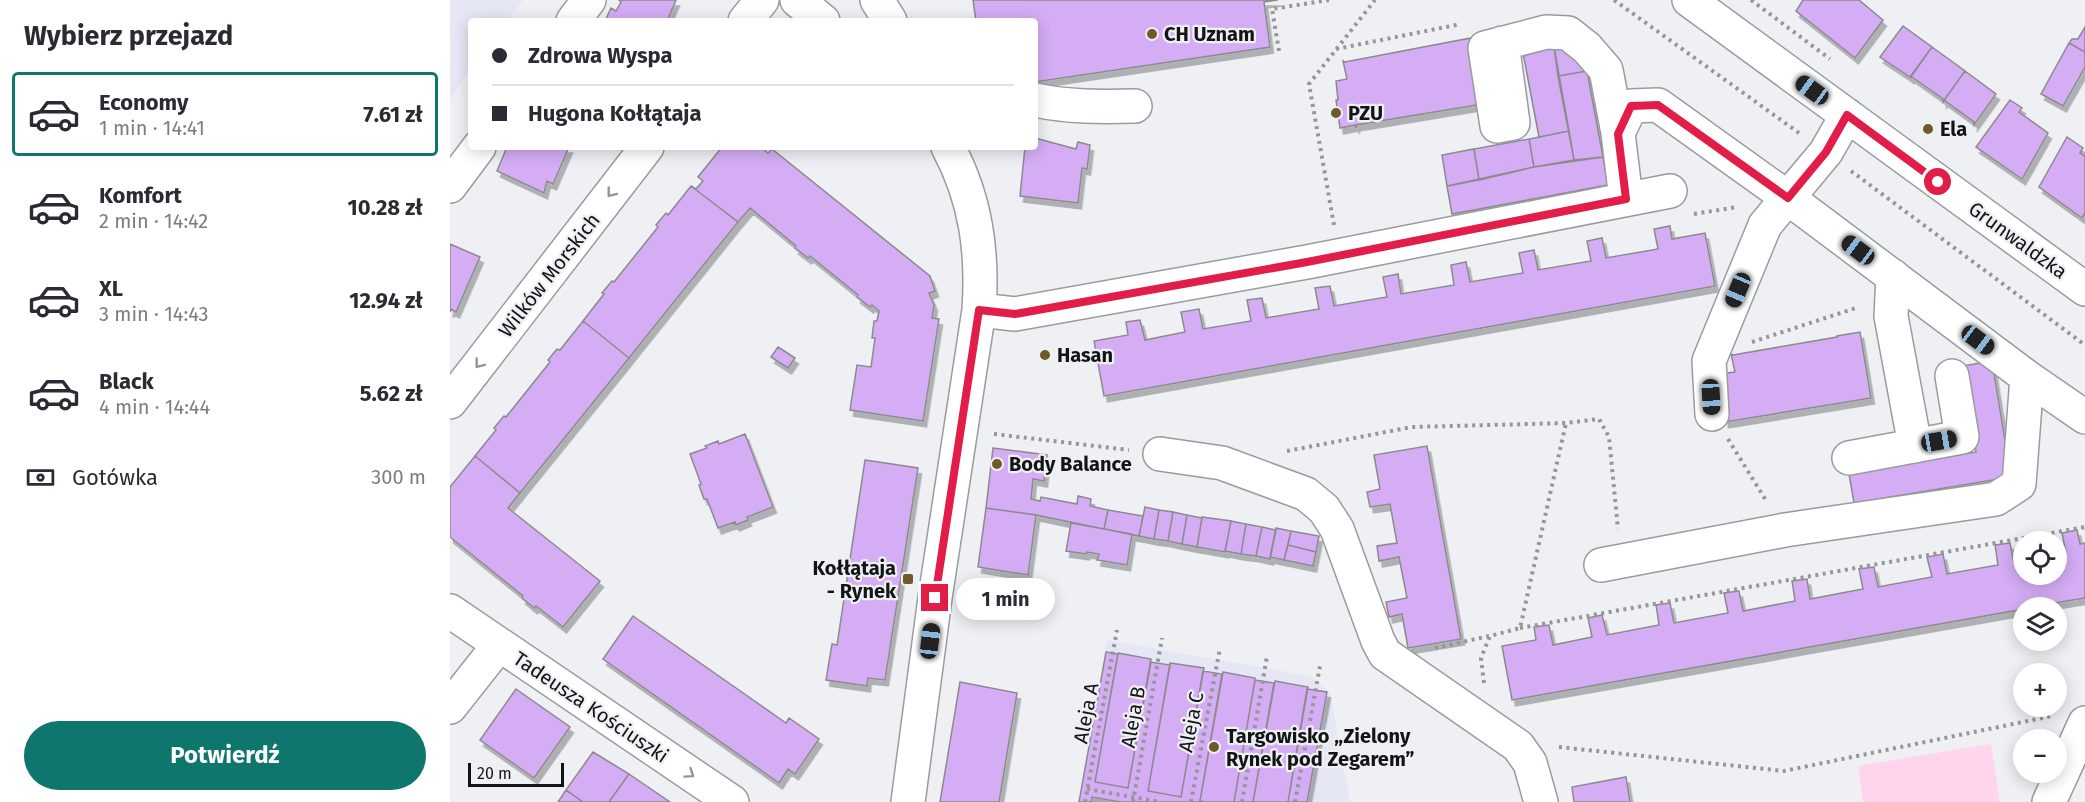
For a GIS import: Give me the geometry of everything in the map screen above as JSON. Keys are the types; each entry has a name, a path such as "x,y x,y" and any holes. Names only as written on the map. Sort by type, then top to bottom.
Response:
{"street":[{"path":"575,18 589,0"},
{"path":"747,18 762,0"},
{"path":"796,0 819,18"},
{"path":"824,0 830,18"},
{"path":"877,0 888,18"},
{"name":"Grunwaldzka","path":"1689,0 2085,289"},
{"path":"1502,43 1546,32 1568,33 1587,48 1606,70 1618,134 1626,199"},
{"path":"1038,101 1104,107 1135,106"},
{"path":"1618,134 1631,106 1658,105 1788,198 1892,287 2085,417"},
{"path":"1712,414 1708,361 1765,225 1826,152 1847,115"},
{"path":"450,186 477,150"},
{"name":"Wilków Morskich","path":"450,402 645,150"},
{"path":"908,802 935,598 979,310 979,252 972,203 959,167 950,150"},
{"path":"979,310 1015,314 1339,255 1626,199 1676,203"},
{"path":"1892,287 1891,316 1915,446"},
{"path":"1849,458 1962,437 1952,376"},
{"path":"1611,563 1785,530 1996,499 2019,484 2027,377"},
{"path":"1160,454 1222,463 1306,494 1324,509 1337,529 1378,641 1389,657 1518,746 1530,763 1541,802"},
{"name":"Tadeusza Kościuszki","path":"450,611 732,802"},
{"path":"450,707 499,645"},
{"path":"2049,802 2073,718"}],"path":[{"path":"1279,51 1272,9 1329,0"},
{"path":"1339,255 1309,84 1375,0"},
{"path":"1335,50 1473,22"},
{"path":"1676,203 1788,198"},
{"path":"1711,355 1892,287"},
{"path":"1712,414 1785,530"},
{"path":"1278,452 1412,427 1566,423 1599,419 1609,437 1611,563"},
{"path":"1520,628 1566,423"},
{"path":"960,429 1160,454"},
{"path":"1389,657 1520,628 2085,527"},
{"name":"Aleja A","path":"1085,802 1117,630"},
{"path":"1490,636 1481,658 1490,726"},
{"name":"Aleja B","path":"1133,800 1162,638"},
{"name":"Aleja C","path":"1191,802 1220,648"},
{"path":"1242,802 1267,656"},
{"path":"1295,802 1320,666"},
{"path":"1518,746 1540,745 1784,771 2073,718"},
{"path":"1087,789 1133,800 1161,802"}],"shaded area":[{"path":"450,0 523,0 509,18 468,18 468,74 450,99"},
{"name":"Targowisko „Zielony Rynek pod Zegarem”","path":"1107,640 1310,676 1330,692 1350,802 1079,802"},
{"path":"1991,744 2000,802 1863,802 1858,766"}],"building":[{"path":"619,0 676,0 668,18 606,18 611,8 616,11 621,2"},
{"name":"CH Uznam","path":"973,0 1278,0 1264,2 1270,47 1038,82 1038,18 976,18"},
{"path":"1803,0 1859,0 1883,20 1855,58 1796,11"},
{"path":"1903,26 1932,47 1910,77 1880,57"},
{"path":"2085,27 2085,52 2069,43 2072,39 2078,39"},
{"path":"1471,38 1483,104 1356,125 1356,128 1355,125 1340,128 1336,81 1347,79 1343,61"},
{"path":"2069,43 2085,52 2085,67 2063,106 2041,94"},
{"path":"1554,47 1584,56 1587,71 1558,76"},
{"path":"1554,47 1569,131 1539,137 1523,53"},
{"path":"1932,47 1965,71 1943,102 1943,99 1912,77 1910,78"},
{"path":"1587,71 1603,157 1574,160 1558,76"},
{"path":"1965,71 1996,94 1974,125 1974,122 1944,100"},
{"path":"2010,100 2022,108 2019,112 2048,133 2022,179 1976,147"},
{"path":"1569,131 1574,160 1534,167 1529,139"},
{"path":"2067,137 2083,148 2080,153 2085,156 2085,213 2082,218 2039,187"},
{"path":"1038,139 1076,149 1078,142 1090,145 1087,169 1082,168 1078,203 1020,196 1025,150 1038,150"},
{"path":"1529,139 1534,167 1479,180 1474,149"},
{"path":"1474,149 1479,180 1447,186 1442,155"},
{"path":"506,150 568,150 553,184 547,181 544,193 497,171"},
{"path":"720,150 764,150 768,153 773,150 930,276 935,291 929,293 934,305 932,318 939,319 923,421 850,410 857,365 871,367 875,338 872,338 874,321 877,321 879,311 857,297 858,295 810,256 808,258 795,248 796,246 750,208 738,222 691,186 696,189 703,181 698,177"},
{"path":"1603,157 1608,185 1452,214 1447,186 1534,167"},
{"path":"691,186 738,222 629,358 583,321 604,294 602,293 612,281 614,282 658,227 656,225 666,213 668,215"},
{"path":"1670,226 1672,239 1705,233 1715,286 1104,396 1094,341 1128,335 1126,322 1140,320 1145,340 1185,332 1181,312 1199,309 1203,329 1251,321 1247,300 1262,298 1266,318 1319,309 1315,288 1330,286 1334,306 1387,297 1383,277 1398,274 1401,294 1454,285 1451,265 1466,262 1470,282 1523,273 1519,253 1534,250 1538,270 1591,261 1587,241 1602,238 1606,258 1658,249 1654,229"},
{"path":"450,244 480,257 456,312 451,309 450,312"},
{"path":"583,321 629,358 520,493 475,456 496,430 494,428 504,416 506,417 550,362 548,360 557,349 560,350"},
{"path":"1860,332 1871,398 1725,422 1719,374 1735,372 1731,354"},
{"path":"778,347 795,358 788,368 771,357"},
{"path":"1992,361 2011,477 1854,503 1849,474 1976,452 1962,366"},
{"path":"745,434 773,507 747,517 748,520 736,525 735,522 718,528 707,499 704,499 690,454 718,441 719,444"},
{"path":"1427,446 1461,639 1408,648 1402,614 1389,617 1386,602 1407,598 1399,557 1379,561 1377,546 1397,543 1390,504 1370,507 1367,492 1380,489 1374,455"},
{"path":"993,448 1047,455 1044,481 1033,479 1031,499 1040,501 1041,497 1077,504 1078,496 1091,499 1090,506 1108,510 1104,529 1036,515 986,508"},
{"path":"475,456 520,493 508,508 600,581 563,627 536,606 534,608 522,598 523,596 450,537 450,487"},
{"path":"865,460 918,468 885,680 868,678 867,686 826,680 832,644 837,645"},
{"path":"1145,507 1159,510 1154,539 1139,536"},
{"path":"986,508 1036,515 1028,575 978,567"},
{"path":"1108,510 1143,516 1139,536 1104,529"},
{"path":"1159,510 1173,512 1168,541 1154,539"},
{"path":"1173,512 1187,515 1182,544 1168,541"},
{"path":"1187,515 1202,518 1197,547 1182,544"},
{"path":"1202,517 1231,521 1225,552 1197,547"},
{"path":"1231,521 1246,524 1241,554 1225,551"},
{"path":"1071,523 1132,534 1127,565 1097,560 1099,554 1066,551"},
{"path":"1246,524 1262,527 1256,556 1241,554"},
{"path":"1262,527 1276,530 1270,559 1256,556"},
{"path":"1276,528 1291,531 1284,560 1270,557"},
{"path":"2077,530 2080,544 2085,543 2085,598 2067,601 2067,597 2013,597 2013,611 1512,700 1502,646 1536,640 1534,627 1549,625 1553,645 1592,637 1588,618 1602,615 1607,635 1659,625 1656,605 1670,603 1674,623 1728,613 1724,593 1739,591 1743,611 1795,601 1792,581 1807,579 1810,599 1863,589 1859,569 1874,567 1878,587 1932,577 1927,557 1943,554 1947,574 1998,565 1995,545 2010,543 2013,558 2013,585 2067,585 2067,532"},
{"path":"1291,531 1319,536 1316,552 1288,545"},
{"path":"1288,545 1316,552 1313,566 1284,560"},
{"path":"633,616 786,723 789,718 819,739 795,774 788,769 779,783 603,659"},
{"path":"1106,652 1118,654 1095,782 1128,788 1151,662 1170,665 1148,791 1181,797 1203,671 1222,674 1200,801 1206,802 1120,802 1092,797 1091,802 1079,802"},
{"path":"1118,653 1151,659 1128,788 1095,782"},
{"path":"1170,663 1204,668 1181,797 1148,791"},
{"path":"1223,672 1255,678 1255,680 1234,802 1206,802 1200,801"},
{"path":"1255,680 1274,683 1253,802 1234,802"},
{"path":"1275,681 1308,687 1288,802 1253,802"},
{"path":"960,682 1017,693 999,802 940,802"},
{"path":"516,689 570,727 534,778 480,740"},
{"path":"1307,689 1327,692 1307,802 1288,802"},
{"path":"593,752 629,774 609,802 583,802 566,790"},
{"path":"629,774 670,802 609,802"},
{"path":"1626,777 1630,802 1574,802 1572,787"},
{"path":"566,790 583,802 558,802"}],"place":[{"name":"CH Uznam","path":"1152,34"},
{"name":"PZU","path":"1336,113"},
{"name":"Ela","path":"1928,129"},
{"name":"Hasan","path":"1045,355"},
{"name":"Body Balance","path":"997,464"},
{"name":"Kołłątaja - Rynek","path":"908,579"},
{"name":"Targowisko „Zielony Rynek pod Zegarem”","path":"1214,747"}],"route":[{"path":"935,598 979,310 1015,314 1307,262 1626,199 1618,134 1631,106 1658,105 1788,198 1826,152 1847,115 1938,182"}]}
